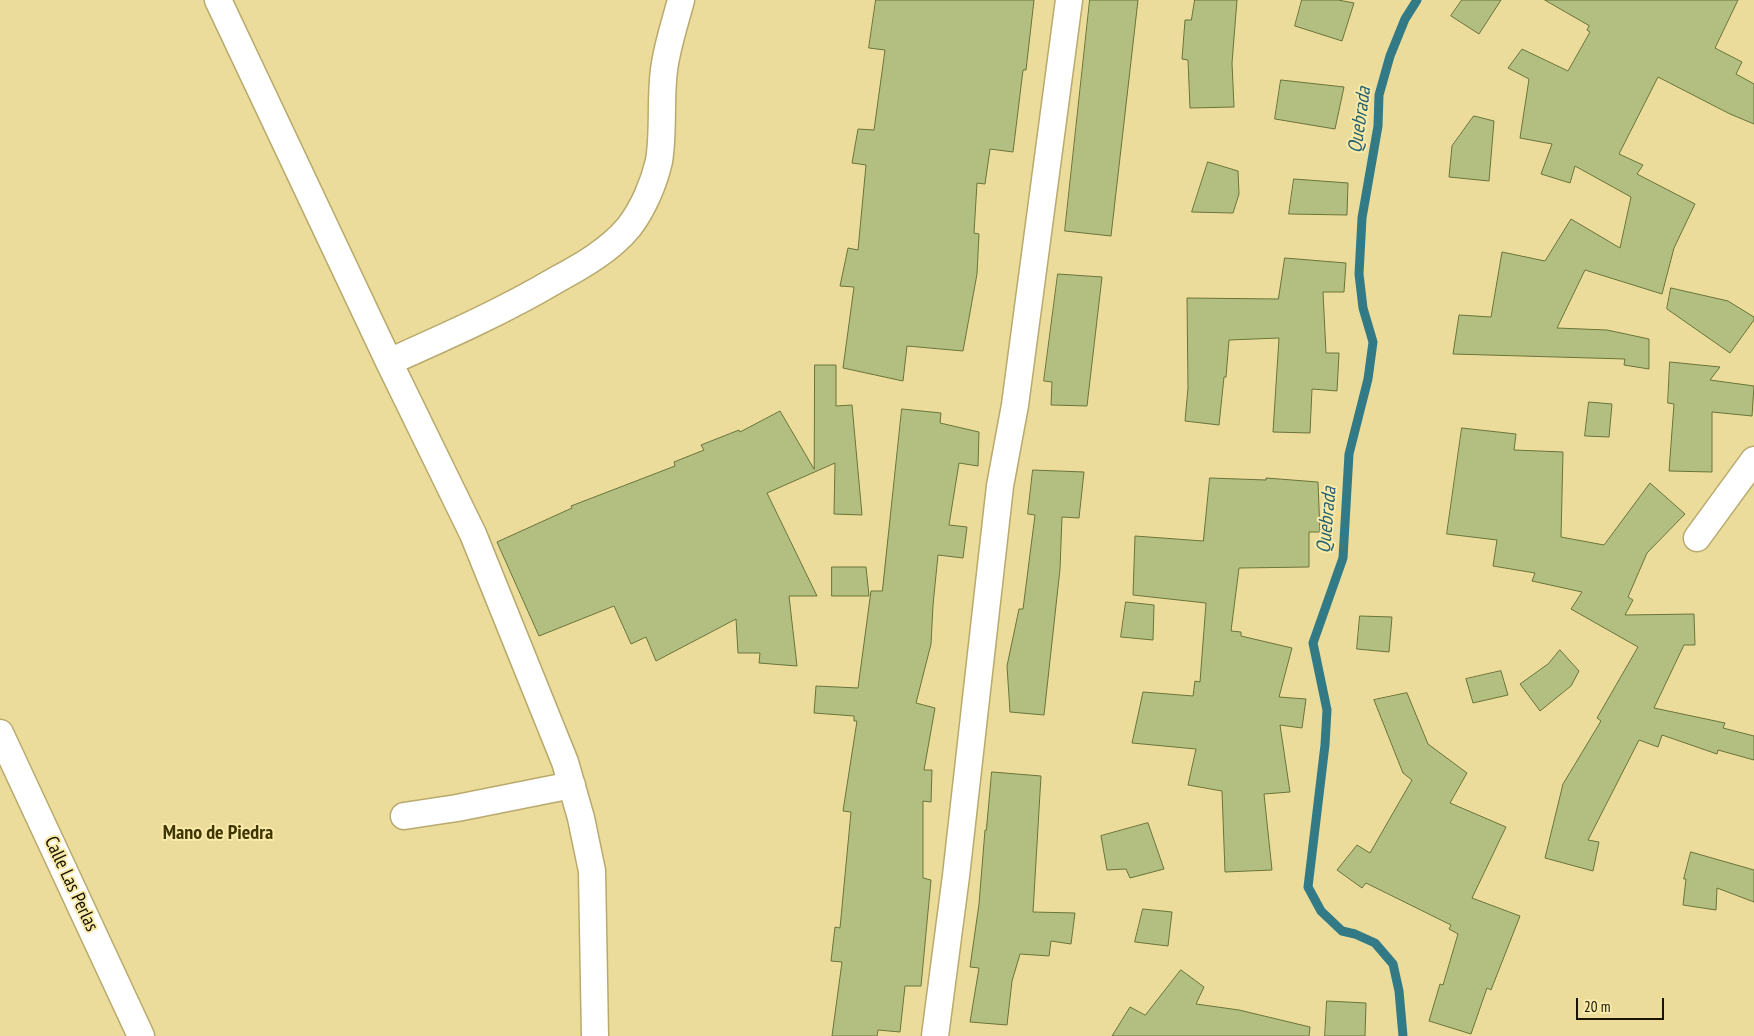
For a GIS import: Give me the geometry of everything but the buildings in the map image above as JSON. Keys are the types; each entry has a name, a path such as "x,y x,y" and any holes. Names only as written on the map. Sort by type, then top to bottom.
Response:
{"street":[{"path":"218,0 389,362 473,534 566,762 581,818 592,871 595,1036"},
{"path":"389,362 525,298 580,266 606,248 629,227 642,207 653,182 658,161 661,140 664,69 681,0"},
{"path":"935,1036 956,876 1000,486 1015,405 1069,0"},
{"path":"1697,538 1754,460"},
{"name":"Calle Las Perlas","path":"0,733 141,1036"},
{"path":"404,816 457,808 572,785"}],"waterway":[{"name":"Quebrada","path":"1403,1036 1399,991 1393,964 1375,943 1355,934 1342,931 1321,911 1308,887 1325,745 1327,710 1313,643 1343,558 1349,454 1368,379 1373,342 1363,308 1359,274 1362,218 1378,126 1379,95 1390,56 1405,19 1417,0"}],"district":[{"name":"Mano de Piedra","path":"218,833"}]}
